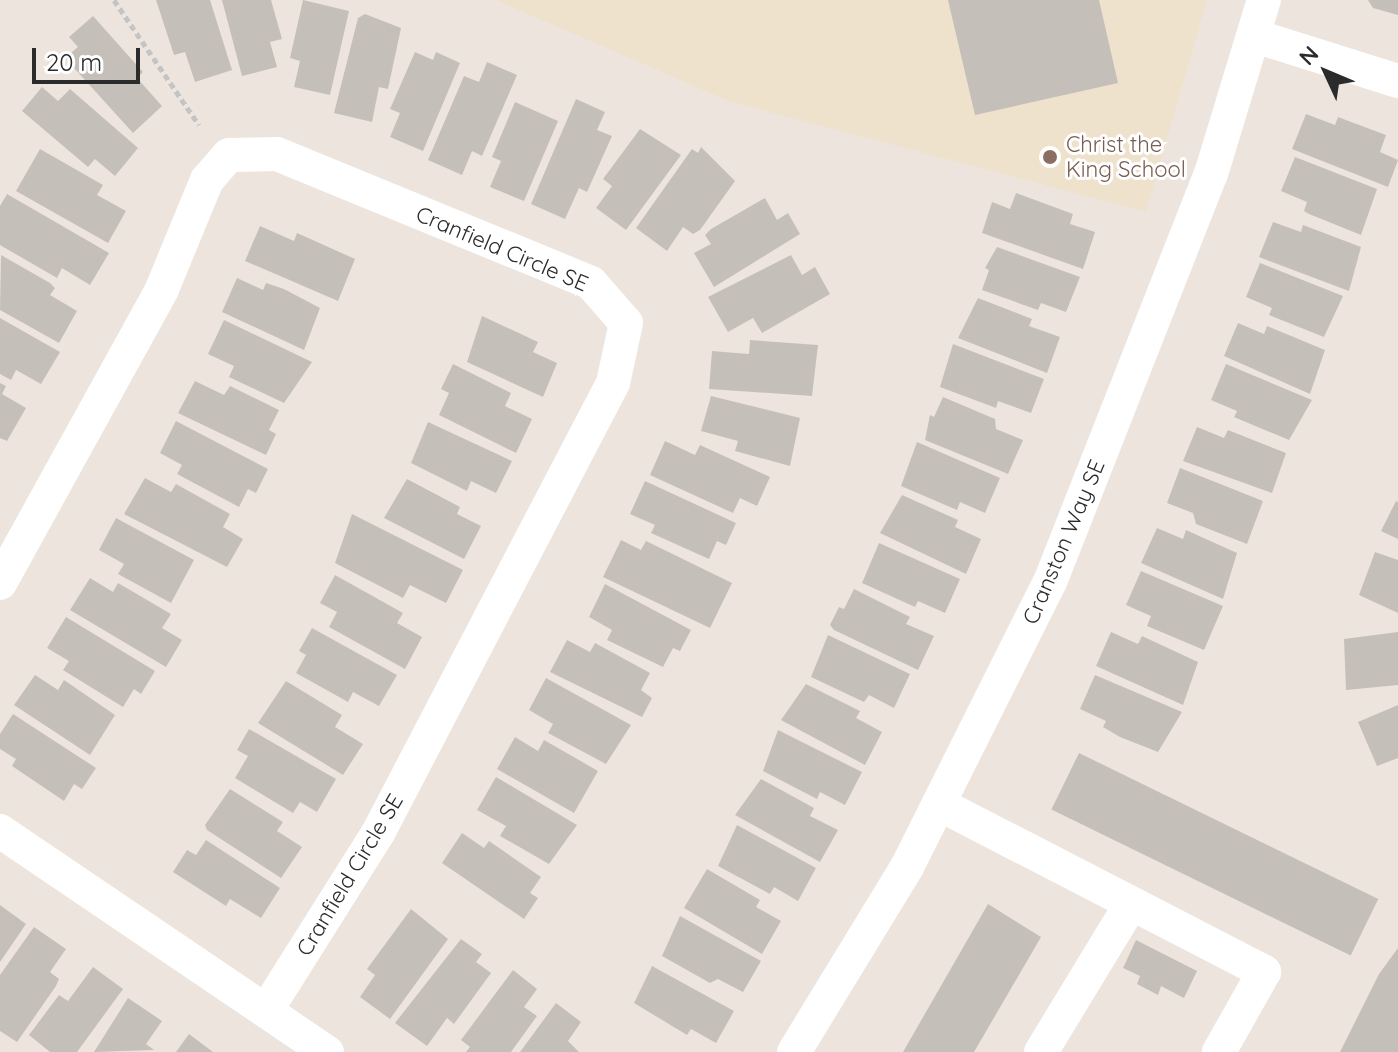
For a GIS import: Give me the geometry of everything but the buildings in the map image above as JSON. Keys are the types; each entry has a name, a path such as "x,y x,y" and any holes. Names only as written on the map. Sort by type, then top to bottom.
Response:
{"street":[{"name":"Cranston Way SE","path":"794,1052 907,867 1062,553 1205,189 1264,0"},
{"path":"1255,36 1398,81"},
{"name":"Cranfield Circle SE","path":"0,583 162,289 207,180 229,155 277,154 591,283 626,323 613,383 422,749 378,833 268,1008"},
{"path":"939,804 1264,972 1219,1052"},
{"path":"0,831 268,1008 327,1052"},
{"path":"1041,1052 1131,904"}],"path":[{"path":"114,0 199,125"}],"shaded area":[{"name":"Christ the King School","path":"495,0 1207,0 1146,212 731,102"}],"place":[{"name":"Christ the King School","path":"1050,157"}]}
